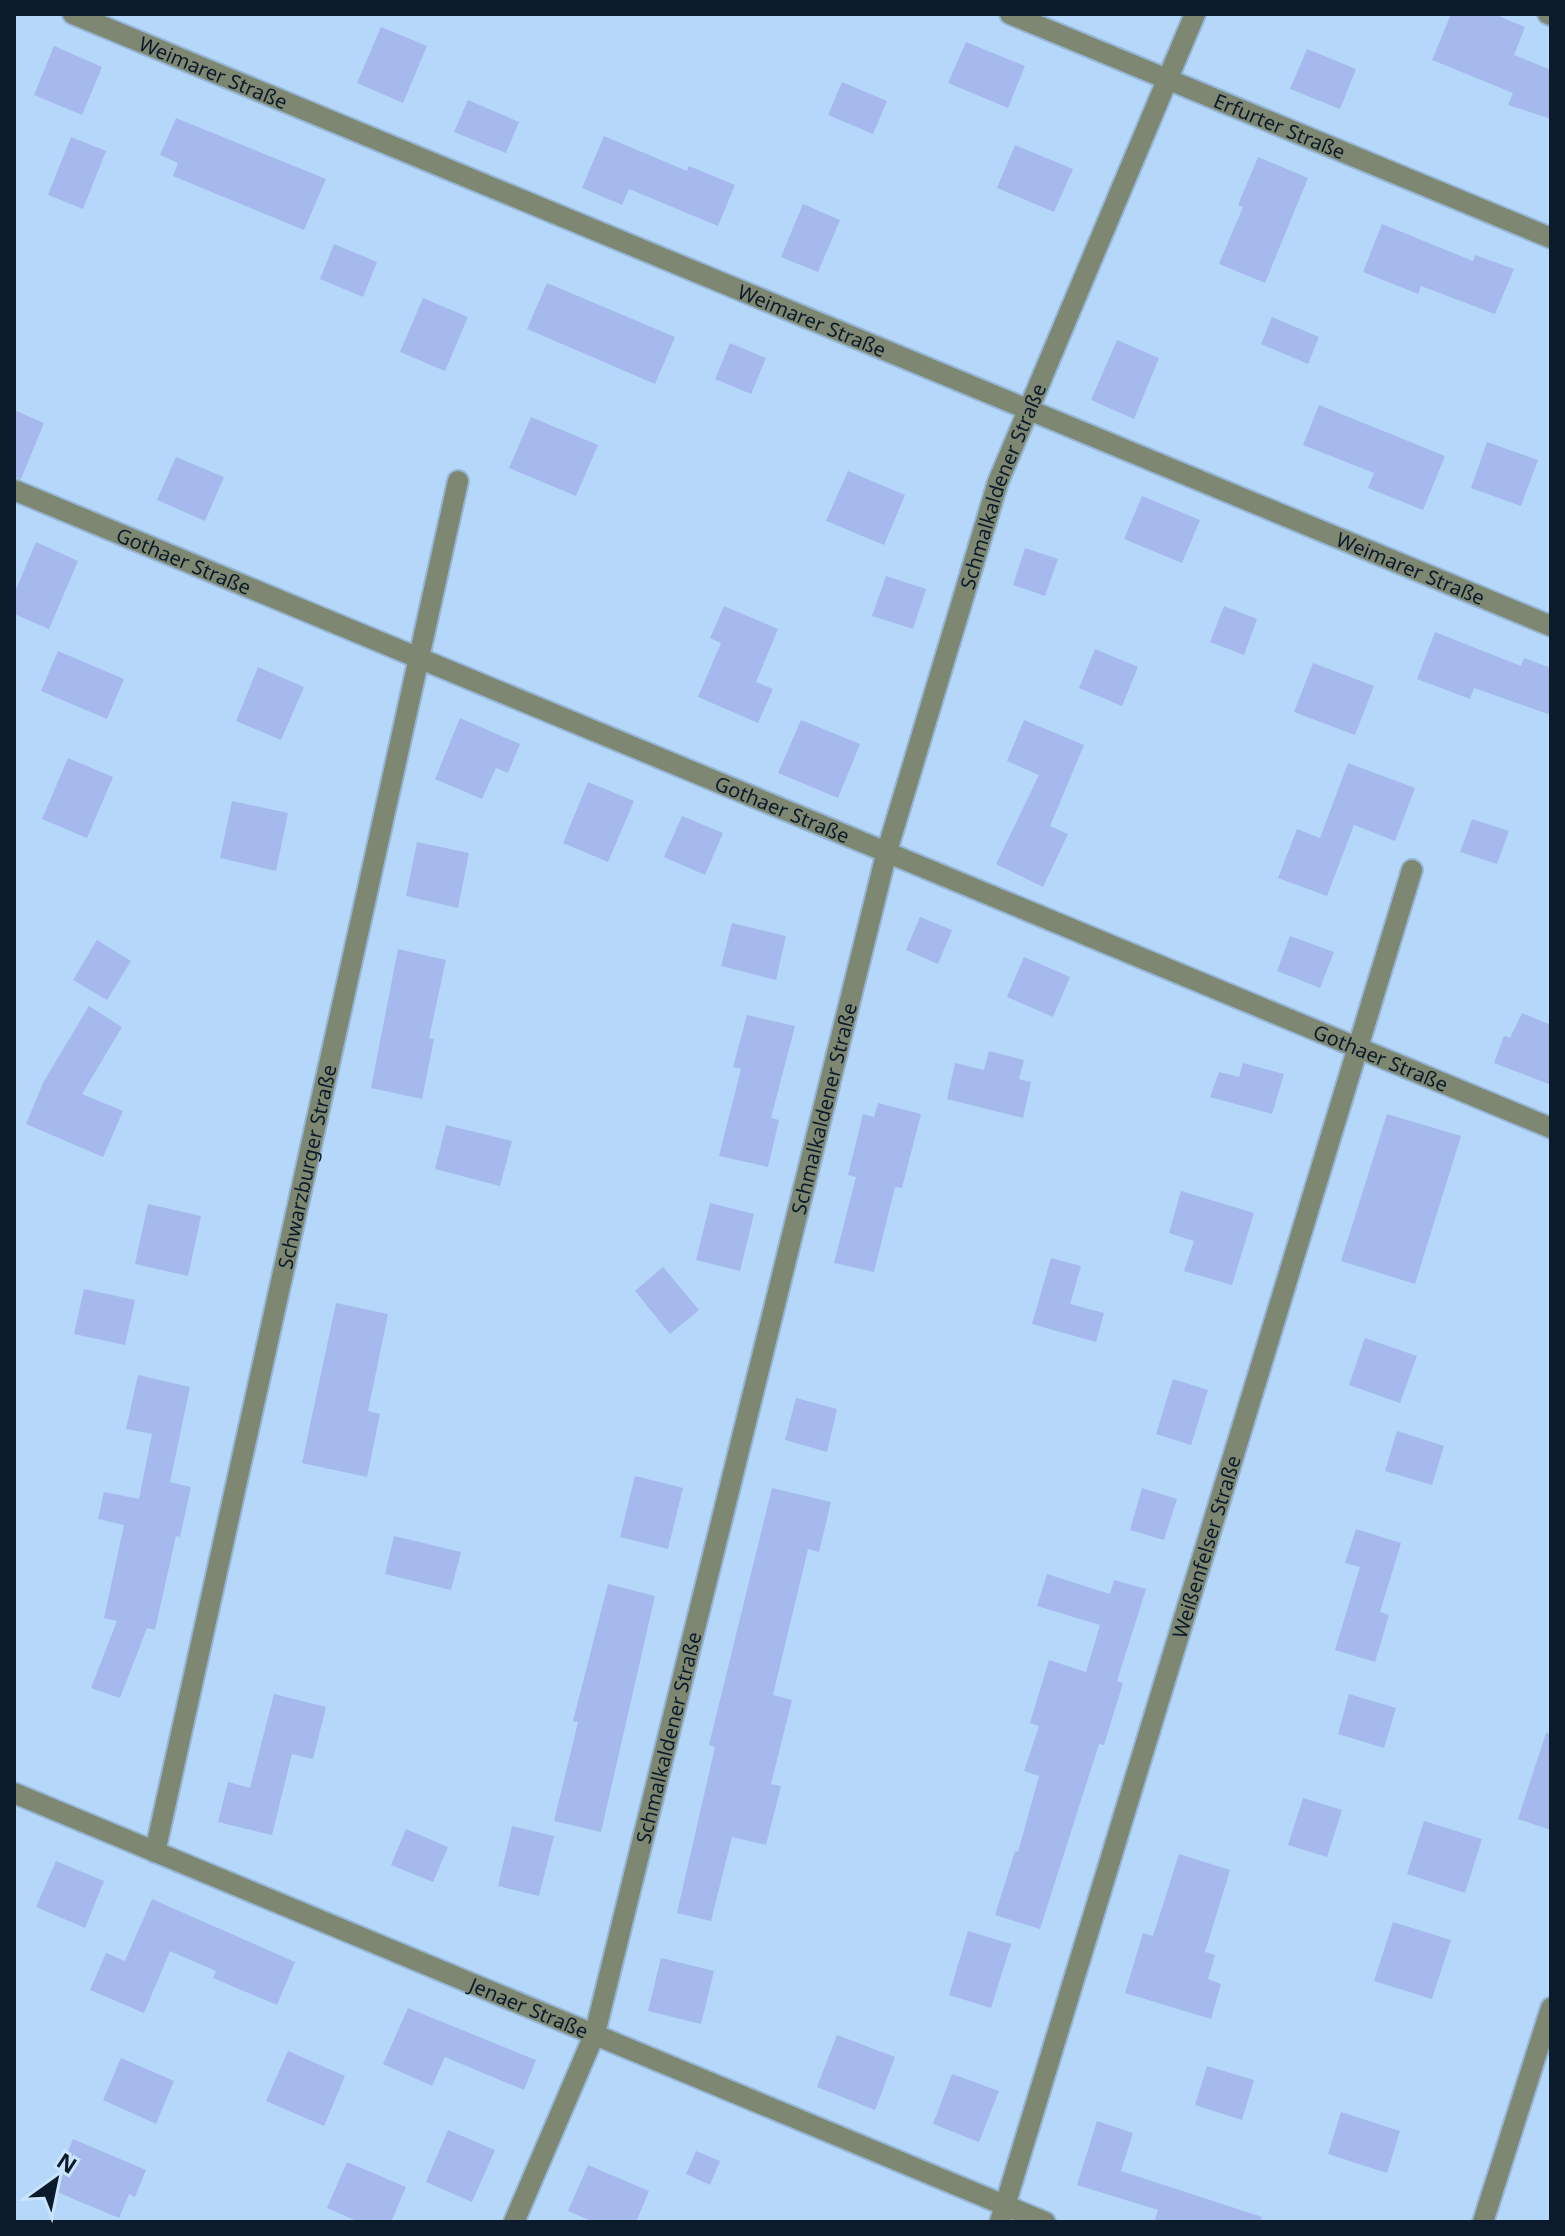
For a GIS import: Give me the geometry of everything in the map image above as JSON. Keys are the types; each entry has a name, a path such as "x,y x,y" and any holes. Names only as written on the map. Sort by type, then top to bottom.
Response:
{"street":[{"name":"Weimarer Straße","path":"73,14 1551,626"},
{"name":"Erfurter Straße","path":"1010,14 1551,238"},
{"name":"Schmalkaldener Straße","path":"514,2222 595,2033 887,851 998,482 1195,14"},
{"name":"Schwarzburger Straße","path":"155,1852 458,481"},
{"name":"Gothaer Straße","path":"14,490 1551,1128"},
{"name":"Weißenfelser Straße","path":"1002,2214 1412,870"},
{"name":"Jenaer Straße","path":"15,1799 155,1852 595,2033 1002,2214 1045,2222"},
{"path":"1483,2222 1551,2008"}],"building":[{"path":"1451,14 1494,14 1525,27 1514,55 1551,70 1551,119 1508,105 1513,93 1432,60"},
{"path":"381,27 427,46 403,103 357,83"},
{"path":"966,42 1025,66 1008,108 948,83"},
{"path":"54,46 102,67 82,115 34,95"},
{"path":"1307,49 1356,69 1340,109 1290,89"},
{"path":"842,82 887,101 873,134 828,115"},
{"path":"468,100 519,122 506,153 454,132"},
{"path":"176,118 326,179 304,230 173,176 178,163 160,155"},
{"path":"604,136 687,171 689,166 735,185 718,226 629,189 622,205 582,188"},
{"path":"71,137 106,151 83,209 48,195"},
{"path":"1015,145 1073,169 1054,212 997,188"},
{"path":"1258,157 1308,178 1265,283 1219,264 1243,207 1238,205"},
{"path":"803,204 840,220 818,272 781,257"},
{"path":"1382,224 1473,261 1475,255 1514,269 1495,314 1421,286 1418,294 1363,272"},
{"path":"334,244 377,262 363,297 320,279"},
{"path":"547,283 675,337 655,384 527,329"},
{"path":"423,298 468,317 445,371 400,352"},
{"path":"1272,317 1319,337 1308,364 1261,344"},
{"path":"1117,340 1159,358 1134,419 1091,400"},
{"path":"730,343 766,358 751,394 715,379"},
{"path":"1319,405 1445,456 1423,510 1368,488 1374,473 1303,445"},
{"path":"14,410 44,423 21,479 14,477"},
{"path":"531,417 598,445 576,496 509,468"},
{"path":"1487,442 1538,460 1521,506 1471,488"},
{"path":"176,457 224,477 205,521 157,500"},
{"path":"848,471 905,495 884,545 826,521"},
{"path":"1142,496 1200,520 1182,563 1124,539"},
{"path":"36,542 78,561 49,629 14,614 14,594"},
{"path":"1025,548 1058,559 1045,596 1013,585"},
{"path":"886,576 926,589 913,629 872,616"},
{"path":"724,606 778,629 756,682 773,689 758,723 698,697 721,643 710,638"},
{"path":"1224,606 1257,619 1244,655 1210,642"},
{"path":"1435,632 1521,666 1524,658 1551,668 1551,715 1474,688 1470,699 1417,679"},
{"path":"1095,649 1138,667 1122,706 1079,688"},
{"path":"58,651 124,679 107,719 41,691"},
{"path":"1313,663 1374,686 1355,735 1294,712"},
{"path":"258,667 304,687 281,740 236,721"},
{"path":"460,718 520,744 508,773 496,768 482,799 435,779"},
{"path":"801,720 860,744 838,798 778,773"},
{"path":"1024,720 1084,745 1050,826 1068,834 1043,887 996,864 1039,775 1007,761"},
{"path":"68,758 113,777 87,838 42,819"},
{"path":"1348,763 1415,788 1395,841 1354,825 1327,896 1278,878 1297,829 1320,838"},
{"path":"588,782 634,801 608,862 563,843"},
{"path":"232,801 288,813 276,871 220,858"},
{"path":"682,816 723,833 705,875 664,857"},
{"path":"1472,819 1509,831 1497,864 1460,852"},
{"path":"417,842 469,853 458,908 406,896"},
{"path":"920,917 952,930 938,964 906,950"},
{"path":"732,923 786,936 776,980 721,966"},
{"path":"1290,936 1334,952 1320,988 1277,971"},
{"path":"97,940 131,961 107,1000 73,980"},
{"path":"398,949 446,960 429,1038 434,1039 422,1099 371,1088"},
{"path":"1024,957 1070,977 1053,1017 1007,997"},
{"path":"89,1006 122,1027 82,1094 123,1111 103,1157 26,1124 44,1081"},
{"path":"1522,1013 1551,1025 1551,1085 1494,1063 1504,1036 1510,1038"},
{"path":"747,1015 795,1026 771,1118 779,1120 768,1167 719,1156 741,1069 733,1067"},
{"path":"989,1051 1024,1060 1019,1079 1031,1082 1023,1118 947,1099 955,1063 984,1070"},
{"path":"1243,1063 1284,1074 1272,1114 1210,1097 1219,1072 1239,1077"},
{"path":"878,1103 921,1114 902,1188 895,1187 874,1272 834,1263 856,1177 848,1175 863,1114 874,1117"},
{"path":"1387,1114 1461,1136 1415,1284 1341,1261"},
{"path":"446,1125 512,1141 500,1186 435,1169"},
{"path":"1181,1191 1254,1213 1232,1285 1184,1271 1194,1241 1169,1233"},
{"path":"710,1203 754,1214 740,1271 696,1260"},
{"path":"148,1204 201,1216 188,1276 135,1264"},
{"path":"1051,1258 1081,1266 1070,1304 1104,1313 1096,1342 1032,1324"},
{"path":"663,1267 699,1310 670,1334 635,1291"},
{"path":"84,1289 135,1300 125,1345 74,1334"},
{"path":"336,1303 388,1314 368,1411 380,1414 367,1477 302,1463"},
{"path":"1365,1338 1417,1356 1400,1403 1349,1385"},
{"path":"138,1375 190,1387 170,1482 191,1487 180,1537 176,1536 155,1630 147,1628 120,1698 91,1688 117,1621 104,1618 124,1525 98,1519 104,1492 139,1499 152,1434 126,1429"},
{"path":"1173,1379 1208,1390 1191,1445 1156,1434"},
{"path":"796,1398 837,1409 827,1452 785,1440"},
{"path":"1397,1431 1444,1446 1432,1485 1385,1471"},
{"path":"635,1476 683,1488 668,1549 620,1537"},
{"path":"772,1488 831,1502 819,1552 808,1549 773,1695 792,1700 771,1784 781,1786 766,1845 732,1837 711,1921 677,1913 715,1747 709,1745"},
{"path":"1142,1488 1177,1499 1164,1540 1130,1530"},
{"path":"1356,1529 1401,1543 1380,1612 1389,1615 1375,1662 1335,1650 1360,1567 1345,1563"},
{"path":"394,1536 461,1552 451,1590 385,1574"},
{"path":"1047,1574 1110,1594 1114,1580 1146,1589 1117,1681 1123,1683 1104,1745 1099,1744 1040,1929 995,1915 1015,1851 1018,1852 1039,1776 1024,1771 1039,1726 1030,1723 1049,1660 1086,1672 1100,1625 1037,1606"},
{"path":"608,1584 655,1596 601,1832 554,1821 578,1722 573,1721"},
{"path":"274,1694 326,1707 313,1759 292,1754 272,1835 218,1822 228,1782 250,1788"},
{"path":"1349,1694 1396,1708 1384,1748 1338,1734"},
{"path":"1546,1733 1551,1734 1551,1830 1518,1819"},
{"path":"1303,1798 1342,1810 1327,1857 1288,1845"},
{"path":"1424,1821 1482,1839 1465,1893 1407,1874"},
{"path":"512,1826 554,1836 539,1896 498,1886"},
{"path":"406,1829 448,1847 433,1882 391,1865"},
{"path":"1179,1854 1230,1870 1205,1952 1215,1955 1208,1979 1221,1984 1211,2019 1125,1993 1143,1933 1153,1936"},
{"path":"56,1861 104,1881 85,1928 36,1907"},
{"path":"152,1899 295,1962 277,2005 213,1978 216,1971 170,1951 144,2013 90,1990 106,1953 125,1961"},
{"path":"1393,1922 1451,1940 1432,1999 1374,1981"},
{"path":"968,1931 1011,1944 991,2008 949,1995"},
{"path":"661,1958 714,1971 701,2024 648,2011"},
{"path":"408,2008 536,2060 524,2090 445,2057 432,2086 383,2064"},
{"path":"837,2035 895,2057 875,2110 817,2087"},
{"path":"288,2051 345,2076 324,2126 266,2101"},
{"path":"121,2058 174,2081 156,2124 103,2100"},
{"path":"1207,2066 1254,2080 1242,2120 1195,2105"},
{"path":"952,2074 999,2091 979,2142 933,2124"},
{"path":"1341,2112 1400,2131 1387,2173 1328,2154"},
{"path":"1097,2121 1133,2133 1121,2171 1262,2217 1261,2222 1154,2222 1158,2210 1077,2185"},
{"path":"448,2130 495,2150 472,2202 426,2182"},
{"path":"73,2139 146,2170 135,2197 129,2194 119,2218 52,2190"},
{"path":"696,2151 720,2161 710,2185 686,2174"},
{"path":"347,2162 406,2187 391,2222 359,2222 327,2208"},
{"path":"588,2165 649,2191 636,2222 594,2222 568,2211"}]}
